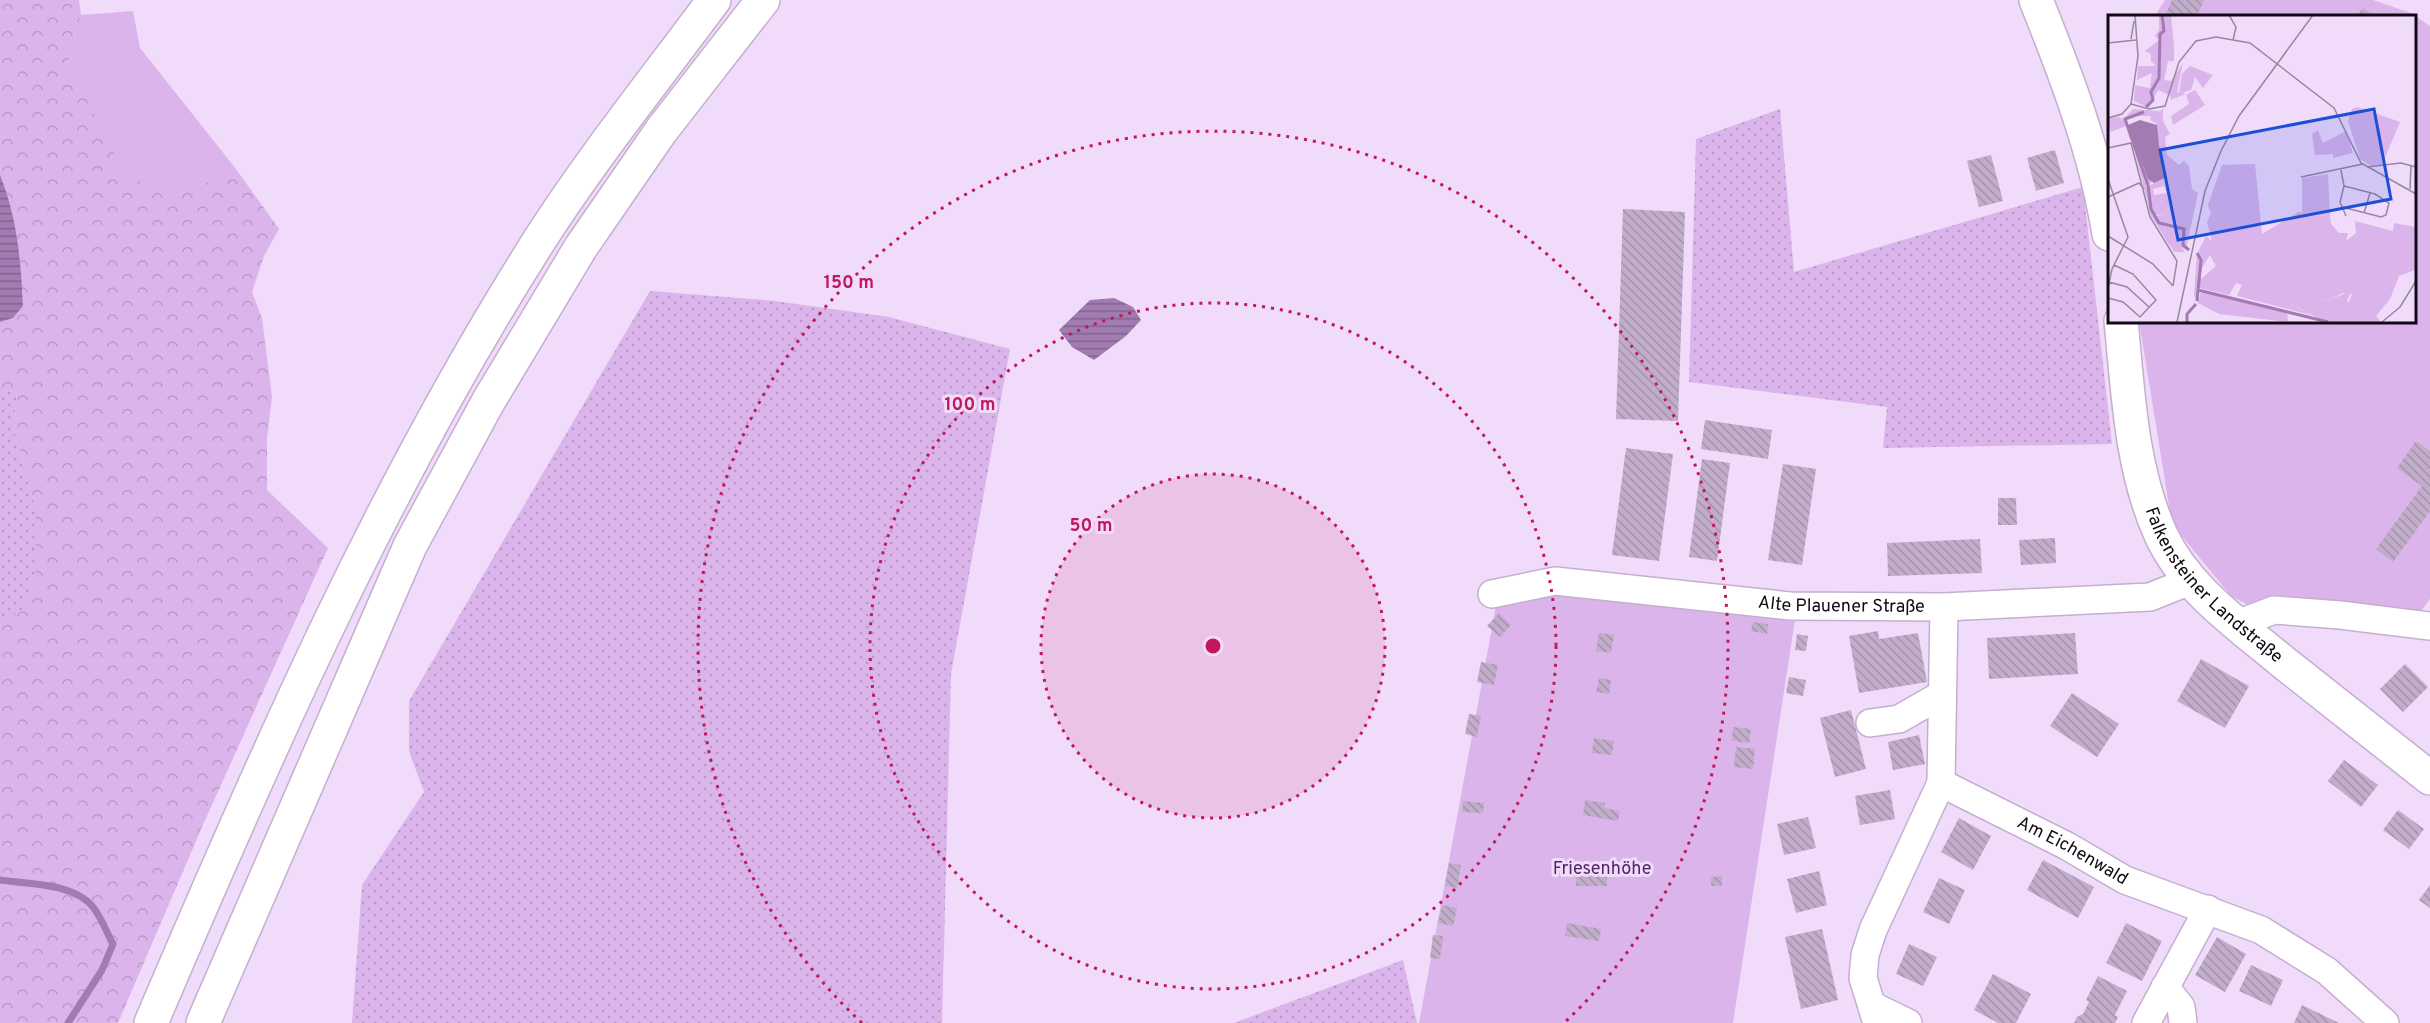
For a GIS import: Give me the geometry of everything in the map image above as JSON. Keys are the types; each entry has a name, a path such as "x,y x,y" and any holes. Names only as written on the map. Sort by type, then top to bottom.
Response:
{"main road":[{"path":"151,1023 245,802 374,533 449,392 545,232 714,0"},
{"path":"203,1023 410,546 488,402 581,247 662,131 763,0"},
{"path":"2036,0 2081,122 2103,200 2108,228"},
{"name":"Falkensteiner Landstraße","path":"2121,322 2130,414 2147,500 2166,545 2177,564 2190,580 2237,624 2430,778"}],"street":[{"name":"Alte Plauener Straße","path":"1492,594 1556,581 1790,606 1944,607 2150,597 2190,580"},
{"path":"1908,1023 1875,1014 1863,978 1865,956 1873,930 1941,783 1944,607"},
{"path":"2237,624 2274,610 2430,626"},
{"path":"1870,723 1899,719 1941,695"},
{"name":"Am Eichenwald","path":"1941,783 2067,846 2125,880 2261,930 2327,971 2385,1023"},
{"path":"2146,1023 2208,909"},
{"path":"2165,987 2181,1007 2183,1023"}],"green space":[{"path":"0,0 79,0 81,15 68,62 173,197 236,169 279,229 264,256 252,292 262,318 272,397 267,438 267,490 328,548 202,827 118,1023 0,1023 0,626 22,610 36,576 36,510 14,430 17,391 0,390 0,322 13,318 23,306 17,239 0,175"},
{"path":"2165,0 2373,0 2414,15 2156,15"},
{"path":"133,11 140,48 236,169 173,197 124,173 68,62 81,15"},
{"path":"2415,16 2430,26 2430,599 2406,631 2277,620 2231,596 2172,524 2139,322 2415,322"},
{"path":"1780,109 1794,272 2083,187 2112,444 1883,448 1887,407 1689,382 1696,139"},
{"path":"650,291 775,301 889,317 1010,349 951,674 942,1023 352,1023 362,885 424,792 409,751 409,701"},
{"path":"0,390 17,391 14,430 36,510 36,576 22,610 0,626"},
{"name":"Friesenhöhe","path":"1542,593 1795,620 1733,1023 1419,1023 1496,606"},
{"path":"1403,960 1417,1023 1234,1023"}],"shaded area":[{"path":"0,175 17,239 23,306 13,318 0,322"},
{"path":"1114,298 1133,307 1141,320 1126,336 1094,360 1072,347 1059,330 1090,300"}],"building":[{"path":"2172,0 2204,0 2197,15 2165,15"},
{"path":"2363,8 2373,15 2357,15"},
{"path":"2055,150 2064,183 2036,191 2027,158"},
{"path":"1991,155 2003,201 1979,207 1967,161"},
{"path":"1623,209 1685,212 1678,421 1616,419"},
{"path":"1705,420 1772,430 1768,459 1701,449"},
{"path":"2416,441 2430,451 2430,511 2393,562 2376,549 2422,486 2397,468"},
{"path":"1626,448 1673,454 1659,561 1612,555"},
{"path":"1702,459 1730,463 1717,561 1689,557"},
{"path":"1783,464 1816,469 1802,565 1768,560"},
{"path":"1998,498 2016,498 2017,525 1998,525"},
{"path":"2055,538 2056,563 2021,565 2019,540"},
{"path":"1980,539 1982,573 1888,576 1887,543"},
{"path":"1499,613 1511,625 1500,637 1487,626"},
{"path":"1753,622 1768,624 1767,634 1751,631"},
{"path":"1878,631 1879,639 1918,633 1927,682 1859,693 1849,636"},
{"path":"1599,633 1614,635 1611,653 1596,651"},
{"path":"2075,633 2078,674 1989,679 1987,638"},
{"path":"1797,634 1808,636 1806,651 1795,650"},
{"path":"2201,659 2249,686 2225,728 2177,701"},
{"path":"1481,662 1498,665 1494,685 1477,682"},
{"path":"2405,664 2428,687 2403,712 2380,689"},
{"path":"1789,677 1806,680 1803,696 1786,693"},
{"path":"1599,678 1611,680 1609,694 1596,692"},
{"path":"2072,693 2119,724 2097,757 2050,726"},
{"path":"1851,710 1866,769 1835,777 1820,718"},
{"path":"1469,714 1481,716 1477,737 1465,734"},
{"path":"1733,727 1751,729 1749,743 1732,741"},
{"path":"1919,735 1925,764 1893,770 1888,742"},
{"path":"1594,738 1614,741 1612,755 1592,753"},
{"path":"1736,747 1755,749 1753,769 1734,767"},
{"path":"2344,760 2378,785 2361,807 2328,781"},
{"path":"1890,790 1895,819 1860,825 1855,796"},
{"path":"1585,800 1605,803 1604,808 1620,811 1618,821 1583,815"},
{"path":"1463,801 1484,803 1483,813 1462,812"},
{"path":"2398,810 2424,829 2409,849 2383,830"},
{"path":"1808,817 1816,848 1784,855 1777,824"},
{"path":"1959,818 1991,836 1973,870 1941,852"},
{"path":"2043,860 2094,887 2078,918 2027,890"},
{"path":"1449,863 1461,865 1457,888 1445,886"},
{"path":"1819,871 1827,905 1796,913 1787,879"},
{"path":"1576,874 1607,875 1607,886 1576,886"},
{"path":"1722,876 1722,886 1711,886 1711,877"},
{"path":"1939,878 1965,890 1949,924 1923,912"},
{"path":"2430,885 2430,908 2419,900"},
{"path":"1442,905 1457,908 1453,926 1438,923"},
{"path":"1567,923 1601,929 1599,941 1565,936"},
{"path":"2126,923 2162,941 2142,981 2106,963"},
{"path":"1822,929 1838,1000 1801,1009 1785,937"},
{"path":"1433,935 1443,936 1440,959 1430,958"},
{"path":"2217,937 2246,954 2225,992 2195,975"},
{"path":"1909,944 1937,957 1923,986 1896,974"},
{"path":"2251,965 2283,980 2271,1006 2239,991"},
{"path":"1993,974 2031,994 2016,1023 1998,1023 1974,1010"},
{"path":"2098,976 2127,991 2115,1015 2118,1017 2115,1023 2074,1023 2077,1017 2083,1014 2089,1002 2086,1000"},
{"path":"2302,1005 2339,1023 2294,1023"}],"waterway":[{"path":"0,880 50,886 74,893 93,907 113,944 102,970 68,1023"}]}
